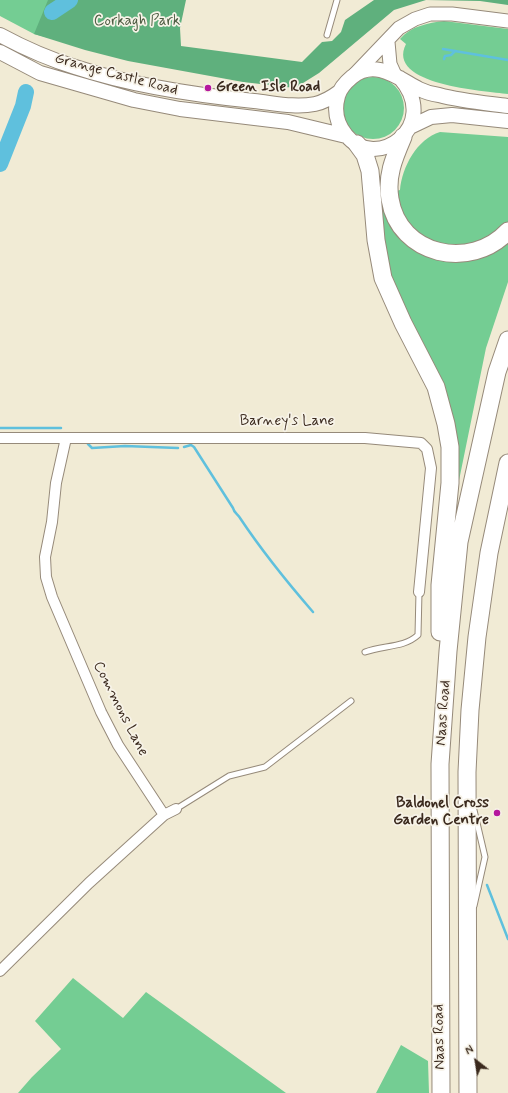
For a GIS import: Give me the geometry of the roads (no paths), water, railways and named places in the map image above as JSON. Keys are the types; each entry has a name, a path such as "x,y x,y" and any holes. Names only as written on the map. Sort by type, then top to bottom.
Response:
{"highway":[{"path":"407,132 389,173 388,185 390,200 395,215 411,237 434,252 461,254 481,250 500,240 508,231"},
{"path":"351,140 365,155 370,172 376,240 383,278 403,323 436,387 446,424 450,448 450,483 440,585 440,764"},
{"name":"Naas Road","path":"440,1093 440,764 448,650 459,542 497,372 508,340"},
{"name":"Naas Road","path":"468,1093 467,772 470,710 477,637 489,553 507,467"}],"main road":[{"name":"Grange Castle Road","path":"0,35 29,51 76,68 152,87 198,95 295,106 327,101 339,92 346,82 355,74"},
{"name":"Grange Castle Road","path":"0,52 40,73 134,100 180,109 288,122 351,140 376,149 386,147 431,117 452,114 508,121"},
{"path":"355,74 375,69 398,76 420,90 441,96 508,106"},
{"path":"398,76 409,88 414,101 414,114 407,132"},
{"path":"339,92 336,104 336,115 339,127 351,140"}],"street":[{"path":"355,74 405,23 430,14 452,14 508,21"},
{"path":"388,42 390,64 398,76"},
{"name":"Barney's Lane","path":"0,438 365,438 421,443 427,449 431,468 419,592"},
{"name":"Commons Lane","path":"66,438 56,483 52,522 45,557 46,578 52,597 101,712 128,762 164,815"},
{"path":"0,971 89,883 164,815 176,809"}],"lane":[{"path":"328,35 337,0"},
{"path":"365,652 412,641 418,635 419,592"},
{"path":"176,809 229,776 265,767 352,701"}],"waterway":[{"path":"52,12 70,0"},
{"path":"443,49 508,60"},
{"path":"444,59 445,56 451,55 455,51"},
{"path":"0,164 23,106 26,92"},
{"path":"0,428 61,428"},
{"path":"88,444 92,448 125,446 178,448"},
{"path":"184,447 191,445 194,447 234,511 275,566 313,612"},
{"path":"487,885 508,939"}],"place":[{"name":"Green Isle Road","path":"208,88"},
{"name":"Baldonel Cross Garden Centre","path":"497,813"}],"park label":[{"name":"Corkagh Park","path":"137,22"}]}
